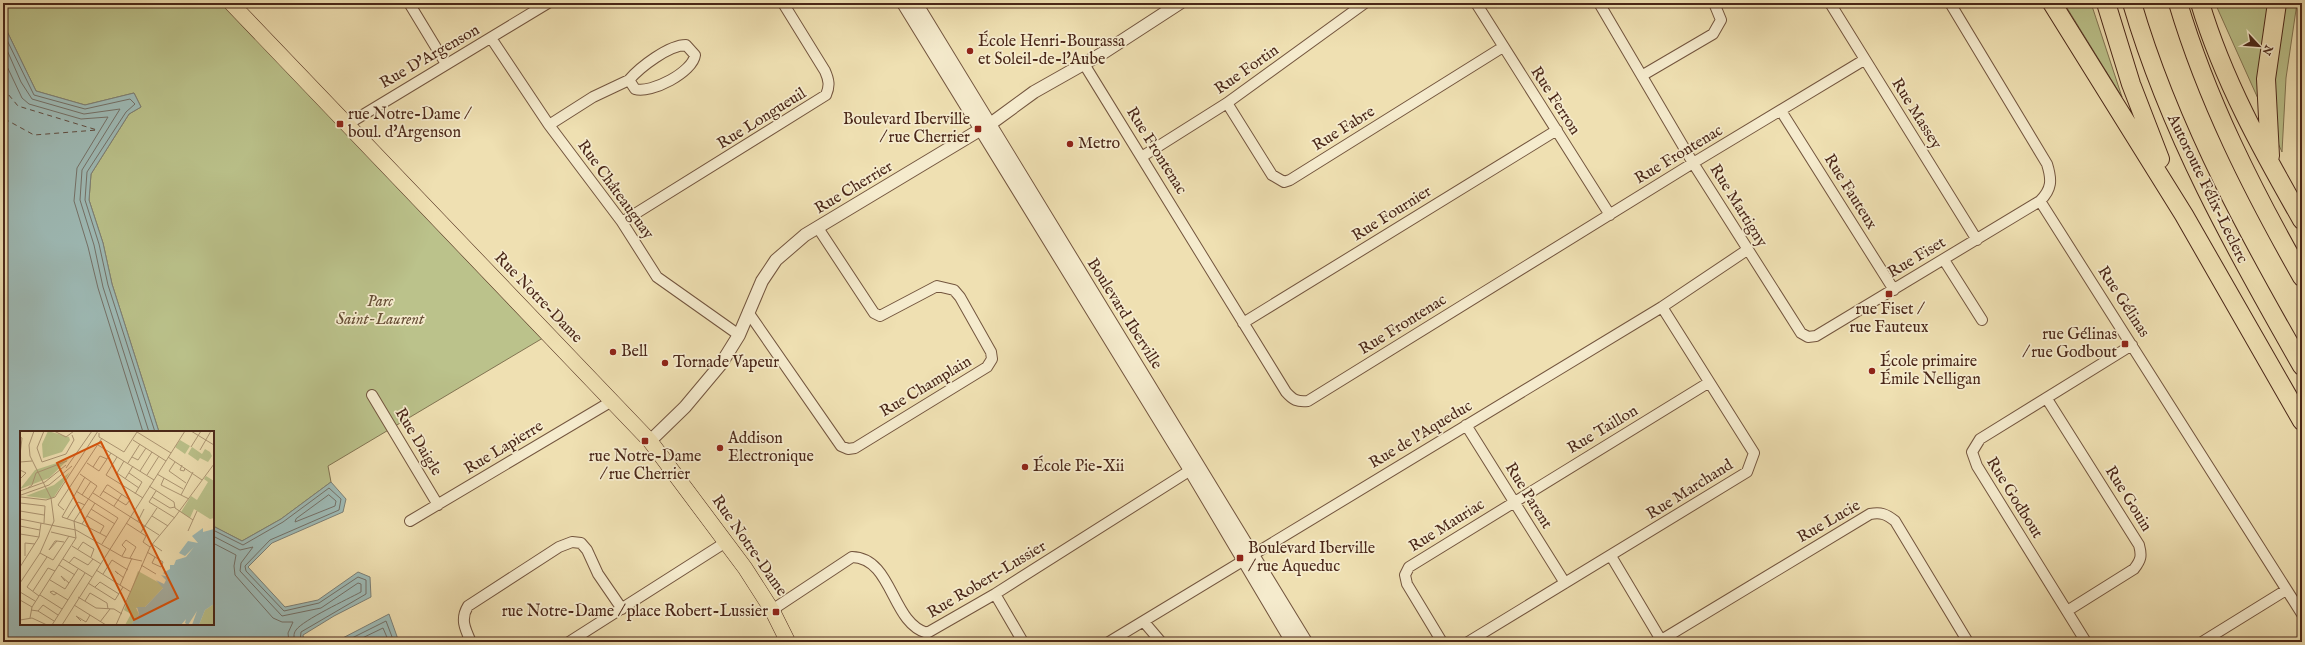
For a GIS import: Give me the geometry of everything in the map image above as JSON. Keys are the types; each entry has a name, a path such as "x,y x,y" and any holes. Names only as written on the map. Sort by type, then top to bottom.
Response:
{"highway":[{"path":"2052,3 2184,215 2302,421"},
{"path":"2106,3 2137,101 2184,215"},
{"name":"Autoroute Félix-Leclerc","path":"2132,3 2161,90 2198,176 2229,238 2302,366"},
{"path":"2178,3 2205,81 2231,144 2265,212 2302,277"},
{"path":"2200,3 2236,95 2270,163 2302,220"},
{"path":"2270,163 2266,79 2277,3"}],"main road":[{"name":"Rue Notre-Dame","path":"230,3 348,124 650,441 726,542 772,610 788,642"}],"street":[{"path":"409,3 446,64"},
{"name":"Rue D'Argenson","path":"348,124 548,3"},
{"name":"Rue Longueuil","path":"622,222 826,95 829,88 829,79 783,3"},
{"name":"Boulevard Iberville","path":"903,3 985,127 1194,468 1248,558 1292,642"},
{"name":"Boulevard Iberville","path":"916,3 985,127"},
{"name":"Rue Cherrier","path":"650,441 703,388 728,354 762,281 776,260 805,235 985,127 1034,92 1084,64 1180,3"},
{"name":"Rue Fortin","path":"1143,156 1227,103 1365,3"},
{"name":"Rue Ferron","path":"1476,3 1610,215"},
{"name":"Rue Martigny","path":"1599,3 1747,250 1801,333 1808,337"},
{"path":"1643,76 1713,34 1721,20 1714,3"},
{"name":"Rue Massey","path":"1830,3 1977,240"},
{"path":"1950,3 2047,164 2051,179 2048,193 2040,201"},
{"name":"Rue Châteauguay","path":"491,38 549,125 622,222 656,277 738,335"},
{"path":"549,125 593,97 629,80 638,69 678,45 686,45 695,55 694,62 688,68 650,90 642,91 634,89 629,80"},
{"name":"Rue Fabre","path":"1227,103 1272,175 1284,182 1290,180 1503,47"},
{"name":"Rue Frontenac","path":"1084,64 1143,156 1286,392 1292,400 1308,402 1694,162 1864,60"},
{"name":"Rue Fauteux","path":"1781,111 1894,290"},
{"name":"Rue Fournier","path":"1243,323 1557,130"},
{"name":"Rue Fiset","path":"1808,337 1816,336 2040,201"},
{"name":"Rue Gélinas","path":"2040,201 2302,614"},
{"name":"Rue Champlain","path":"748,312 841,446 848,449 855,448 987,367 992,359 991,352 960,297 954,290 937,286 880,316 874,313 818,228"},
{"name":"Rue de l'Aqueduc","path":"1109,642 1662,307 1747,250"},
{"path":"1944,260 1982,320"},
{"name":"Rue Marchand","path":"1565,583 1747,472 1754,453 1708,383 1662,307"},
{"name":"Rue Godbout","path":"2086,642 1977,466 1972,452 1980,439 2047,399 2132,345"},
{"name":"Rue Taillon","path":"1513,502 1708,383"},
{"name":"Rue Daigle","path":"372,395 438,505"},
{"name":"Rue Gouin","path":"2047,399 2139,545 2142,554 2140,561 2134,569 2067,612"},
{"name":"Rue Lapierre","path":"410,521 612,401"},
{"name":"Rue Parent","path":"1466,425 1565,583"},
{"name":"Rue Robert-Lussier","path":"772,610 852,557 863,558 874,566 913,626 927,633 995,594 1194,468"},
{"name":"Rue Mauriac","path":"1442,642 1407,584 1405,575 1409,567 1513,502"},
{"name":"Rue Lucie","path":"1660,641 1870,514 1878,512 1887,514 1895,520 1968,642"},
{"path":"471,642 464,626 464,614 468,606 559,547 572,542 581,543 587,550 598,574 622,609"},
{"path":"569,642 726,542"},
{"path":"1611,556 1660,641"},
{"name":"Boulevard Iberville","path":"1248,558 1306,642"},
{"path":"1468,642 1565,583"},
{"path":"2202,642 2286,590"},
{"path":"995,594 1023,642"},
{"path":"1144,622 1161,642"}],"green space":[{"name":"Parc Saint-Laurent","path":"3,3 231,3 548,335 328,466 331,482 281,519 242,541 214,527 214,431 159,431 112,284 103,243 89,200 91,174 129,114 141,107 134,93 85,105 36,91 3,23"},
{"path":"2064,3 2091,3 2122,97"},
{"path":"2215,3 2297,3 2286,78 2282,152"}],"water":[{"path":"3,23 36,91 85,105 134,93 141,107 129,114 91,174 89,200 103,243 112,284 159,431 20,431 20,625 214,625 214,527 242,541 281,519 331,482 346,499 343,512 272,543 248,567 285,607 318,600 358,572 370,577 371,597 334,616 303,635 304,642 3,642"},
{"path":"389,614 399,642 335,642"}],"ferry route":[{"path":"3,88 18,106 97,130 34,135 3,118"}],"place":[{"name":"École Henri-Bourassa et Soleil-de-l'Aube","path":"970,51"},
{"name":"rue Notre-Dame / boul. d'Argenson","path":"340,124"},
{"name":"Boulevard Iberville / rue Cherrier","path":"978,129"},
{"name":"Metro","path":"1070,144"},
{"name":"rue Fiset / rue Fauteux","path":"1889,294"},
{"name":"rue Gélinas / rue Godbout","path":"2125,344"},
{"name":"Bell","path":"613,352"},
{"name":"Tornade Vapeur","path":"665,363"},
{"name":"École primaire Émile Nelligan","path":"1872,371"},
{"name":"rue Notre-Dame / rue Cherrier","path":"645,441"},
{"name":"Addison Electronique","path":"720,448"},
{"name":"École Pie-Xii","path":"1025,467"},
{"name":"Boulevard Iberville / rue Aqueduc","path":"1240,558"},
{"name":"rue Notre-Dame / place Robert-Lussier","path":"776,612"}]}
